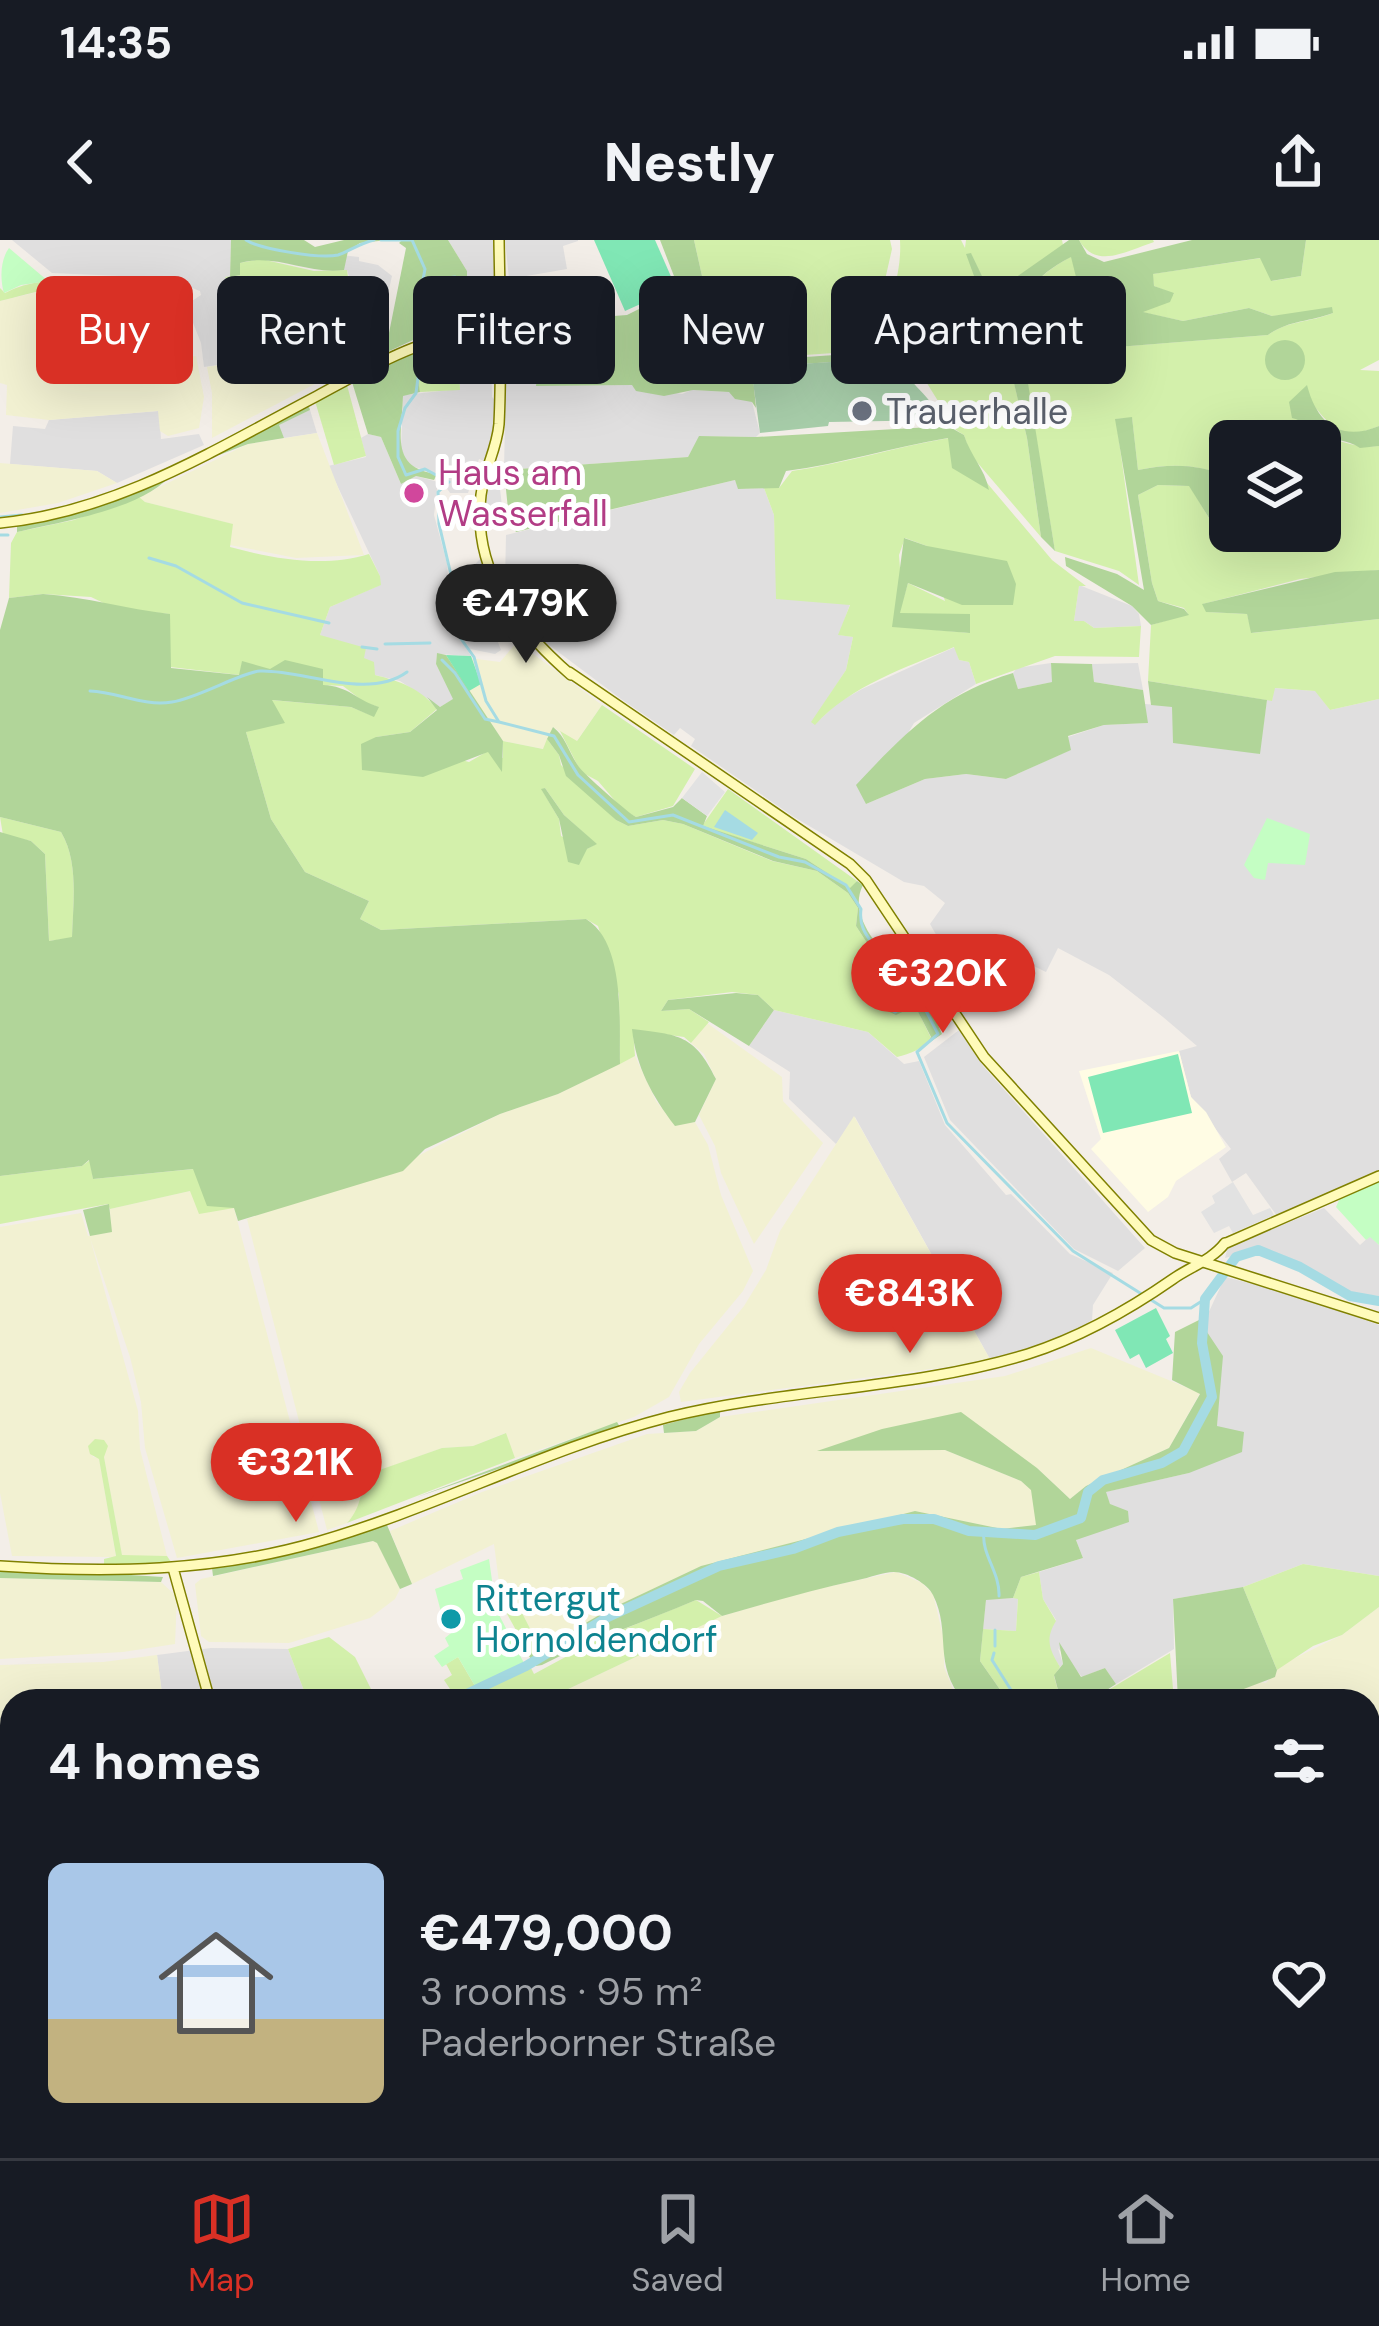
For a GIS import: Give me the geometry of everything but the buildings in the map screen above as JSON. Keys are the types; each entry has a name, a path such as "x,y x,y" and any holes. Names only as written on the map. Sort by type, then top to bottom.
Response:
{"main road":[{"path":"499,240 499,276"},
{"path":"0,523 74,509 140,486 413,347"},
{"path":"498,384 497,437 481,498 485,552 498,591 517,622 569,672 850,864 877,894 984,1057 1139,1230 1175,1253 1379,1318"},
{"path":"0,1566 178,1567 284,1551 366,1527 535,1461 660,1419 762,1398 982,1366 1065,1340 1139,1303 1210,1251 1379,1176"},
{"path":"1173,1279 1179,1265 1175,1253"},
{"path":"178,1567 207,1689"}],"shaded area":[{"path":"12,240 231,240 230,276 217,276 217,365 204,367 193,323 193,300 201,295 193,288 193,276 52,273"},
{"path":"448,240 495,240 495,276 458,276 467,271"},
{"path":"505,240 578,240 563,246 567,269 509,276"},
{"path":"341,255 359,257 392,276 389,289 389,276 349,276 347,270 340,270"},
{"path":"460,384 492,384 496,401 486,462 479,459 468,493 450,493 437,474 408,465 401,448 403,395 460,389"},
{"path":"506,384 632,385 682,394 729,392 752,402 760,433 756,437 700,436 688,457 504,470"},
{"path":"310,410 317,433 284,438 278,425"},
{"path":"159,411 161,439 199,434 204,445 117,483 97,471 10,464 13,426 45,429 49,420"},
{"path":"368,434 381,437 401,484 416,476 438,482 434,515 449,591 456,596 459,636 471,656 437,654 436,664 454,699 440,707 400,681 375,675 364,658 320,635 330,607 380,585 380,576 328,466 366,457 361,438"},
{"path":"493,472 498,472 504,523 486,525 484,499"},
{"path":"735,480 739,489 764,488 774,515 777,598 850,604 839,635 853,637 846,670 812,722 862,689 955,647 959,660 969,662 976,684 914,723 866,804 925,779 966,774 1006,779 1070,750 1068,737 1104,725 1147,723 1145,704 1172,706 1259,754 1267,700 1272,700 1274,688 1316,691 1330,710 1379,699 1379,1171 1277,1216 1246,1173 1232,1182 1219,1159 1231,1149 1191,1097 1179,1051 1197,1046 1163,1017 1109,975 1058,948 1046,972 1007,953 979,984 967,958 976,954 954,944 942,945 930,924 945,903 924,886 904,882 794,817 691,746 695,739 680,728 674,735 621,699 541,639 514,602 505,581 506,535"},
{"path":"481,558 506,627 496,637 501,650 495,654 470,649 461,636 456,584"},
{"path":"1079,585 1132,606 1141,626 1094,628 1074,621"},
{"path":"1051,663 1053,682 1018,689 1013,673 1017,668"},
{"path":"1138,663 1143,690 1094,682 1092,664"},
{"path":"702,772 725,792 707,816 682,798"},
{"path":"774,1010 868,1032 904,1064 919,1061 945,1125 1006,1195 1011,1194 1070,1254 1113,1273 1093,1305 1092,1320 1065,1336 991,1361 855,1117 836,1144 789,1099 790,1072 749,1046"},
{"path":"959,1030 983,1066 1145,1248 1118,1271 1074,1249 950,1120 924,1057"},
{"path":"1179,1051 1191,1097 1206,1112 1226,1147 1176,1181 1168,1197 1148,1212 1091,1149 1101,1139 1079,1071"},
{"path":"1233,1182 1253,1215 1270,1208 1274,1215 1233,1233 1229,1226 1214,1233 1201,1212 1215,1203 1212,1196"},
{"path":"1324,1208 1360,1245 1370,1236 1379,1245 1379,1296 1353,1293 1303,1265 1260,1249 1225,1258 1228,1247"},
{"path":"1225,1277 1379,1325 1379,1576 1303,1564 1243,1587 1173,1599 1174,1649 1116,1684 1105,1668 1082,1677 1058,1648 1060,1667 1049,1650 1048,1634 1056,1620 1043,1599 1039,1572 1083,1558 1076,1540 1110,1504 1105,1492 1189,1473 1217,1426 1219,1393 1205,1329"},
{"path":"1018,1598 1016,1631 983,1629 986,1599"},
{"path":"211,1648 288,1649 303,1689 161,1689 157,1655"}],"green space":[{"path":"231,240 304,240 315,247 344,240 388,240 360,243 348,251 344,270 253,261 240,263 240,275 230,276"},
{"path":"448,240 467,276 413,276 413,340 389,351 406,248 399,243"},
{"path":"594,240 655,240 671,276 639,276 639,305 625,311 615,276 610,276"},
{"path":"660,240 694,240 702,276 674,276"},
{"path":"694,240 890,240 892,249 886,276 831,276 831,353 807,355 807,276 702,276"},
{"path":"900,240 961,240 965,248 966,240 1062,240 1063,245 1019,276 981,276 967,254 975,276 896,276"},
{"path":"1069,240 1079,240 1087,254 1104,262 1192,240 1306,240 1301,276 1271,281 1260,258 1153,274 1154,286 1174,293 1170,302 1143,312 1183,321 1249,308 1272,316 1332,307 1333,313 1268,335 1126,346 1126,276 1076,276 1071,257 1043,276 1018,276"},
{"path":"1079,240 1154,242 1103,256 1086,249"},
{"path":"1306,240 1379,240 1379,360 1360,370 1379,371 1379,426 1341,430 1341,420 1327,420 1311,402 1302,420 1209,420 1209,470 1183,466 1138,470 1132,418 1116,419 1139,585 1119,571 1055,551 1027,384 1126,384 1126,346 1268,335 1333,313 1272,316 1249,308 1183,321 1141,312 1174,294 1154,286 1152,274 1261,258 1272,281 1301,276"},
{"path":"9,248 42,276 36,276 36,283 4,293 4,258"},
{"path":"971,253 982,276 974,276 966,254"},
{"path":"1072,256 1076,276 1044,274"},
{"path":"261,259 314,271 347,270 348,276 232,276 240,275 239,263"},
{"path":"36,284 36,292 0,301 0,288 5,293"},
{"path":"36,292 36,384 193,384 196,356 204,397 199,428 168,436 160,431 158,411 49,420 6,415 7,385 0,383 0,301"},
{"path":"639,309 639,384 754,384 756,408 729,392 693,390 664,396 636,391 632,385 536,386 615,384 615,316"},
{"path":"1285,340 1299,346 1305,360 1299,374 1285,380 1271,374 1265,360 1271,346"},
{"path":"413,351 413,384 419,384 420,392 403,396 402,447 411,464 437,474 434,480 416,476 401,484 381,437 368,434 353,384 389,384 389,363"},
{"path":"831,355 831,362 807,364 807,357"},
{"path":"831,362 831,384 915,384 942,420 829,422 828,426 760,433 753,384 807,384 807,364"},
{"path":"217,365 217,384 315,384 212,438 207,367"},
{"path":"418,384 460,384 460,390 420,392"},
{"path":"927,384 1014,384 1041,537 970,454 964,435"},
{"path":"1014,384 1028,384 1055,551 1041,537"},
{"path":"347,385 366,456 334,465 315,401"},
{"path":"1307,385 1325,420 1292,418 1289,402"},
{"path":"308,404 310,410 279,425 284,438 219,455 217,451"},
{"path":"1132,417 1138,470 1162,466 1209,470 1209,518 1189,486 1158,485 1138,495 1158,601 1189,615 1151,625 1132,606 1066,566 1065,557 1117,574 1144,590 1115,419"},
{"path":"948,426 964,435 989,490 952,468 948,438 786,471 779,488 738,489 735,480 516,532 509,519 504,470 688,457 699,436"},
{"path":"1379,426 1379,446 1360,448 1341,440 1341,430"},
{"path":"317,433 364,555 296,558 230,545 232,524 139,497 248,444"},
{"path":"949,438 1052,560 1086,586 1079,586 1074,621 1094,628 1141,626 1139,657 1055,656 976,684 969,662 959,660 954,647 862,688 815,725 811,722 846,670 853,637 838,635 850,605 776,599 774,515 764,488 779,488 792,471","holes":["905,538 927,546 945,601 908,583 899,613 970,633 893,626 901,581 899,555"]},
{"path":"1341,441 1379,446 1379,570 1300,579 1203,604 1207,612 1247,614 1252,633 1379,619 1379,699 1330,710 1315,691 1275,688 1272,701 1148,681 1151,625 1188,614 1184,608 1158,601 1138,495 1158,485 1190,486 1209,518 1209,552 1341,552"},
{"path":"0,463 97,471 117,483 58,503 0,513"},
{"path":"169,477 120,506 17,532 17,526 77,513"},
{"path":"139,497 233,524 230,547 317,561 369,554 381,585 330,607 320,635 366,648 364,658 374,662 375,675 409,687 437,709 410,732 376,737 469,762 488,751 503,758 503,741 543,749 547,739 561,765 616,820 628,826 663,820 683,824 772,861 817,871 848,893 858,908 856,926 878,960 877,1000 883,1009 915,1005 931,1038 897,1057 868,1032 774,1010 758,995 732,992 668,1000 661,1011 689,1009 709,1022 691,1043 684,1037 633,1030 635,1056 620,1064 619,995 598,926 586,919 381,930 360,919 369,901 305,872 271,819 246,732 271,700 351,707 373,716 378,707 343,686 242,663 240,675 170,667 169,614 114,608 91,597 9,598 11,543 17,532 74,520","holes":["542,790 596,844 587,849 561,836 559,819"]},
{"path":"904,538 1007,561 1016,584 1013,605 962,605 908,583 900,613 970,614 970,633 892,627"},
{"path":"1379,570 1379,619 1251,633 1247,614 1206,612 1202,604 1335,572"},
{"path":"43,594 170,614 171,668 239,675 242,661 270,669 285,660 323,669 323,685 379,707 374,717 351,707 272,700 285,723 246,732 271,819 305,872 369,901 360,919 381,930 586,919 599,930 614,965 620,1064 425,1149 403,1171 238,1221 234,1208 207,1206 193,1169 93,1179 89,1160 82,1166 0,1176 0,832 31,841 45,854 49,941 72,937 73,870 61,832 0,817 0,630 9,598"},
{"path":"517,642 602,705 576,742 553,727 544,749 503,741 446,655 500,662"},
{"path":"437,653 446,655 503,741 502,772 488,752 423,777 362,770 361,744 410,732 437,710 427,697 440,707 453,699 436,664"},
{"path":"446,655 471,656 481,684 469,691"},
{"path":"1051,663 1092,664 1094,682 1143,690 1148,723 1104,725 1068,736 1071,750 1006,779 966,774 925,779 866,804 856,785 926,717 965,692 1013,673 1018,689 1052,682"},
{"path":"1148,681 1267,700 1260,754 1173,743 1172,707 1151,705"},
{"path":"602,705 695,769 673,806 636,817 623,810 598,781 581,772 560,731 577,741"},
{"path":"553,727 582,771 636,817 673,807 682,798 707,816 703,826 806,859 850,888 857,881 863,885 859,897 862,920 899,971 916,958 941,997 929,1005 942,1034 927,1044 931,1037 915,1006 896,1015 883,1009 877,999 878,960 856,926 858,908 848,893 817,871 773,861 683,824 663,820 628,826 616,820 566,776 547,739"},
{"path":"545,788 564,815 597,844 587,849 579,865 568,862 559,819 541,789"},
{"path":"728,789 857,881 851,889 806,859 702,826"},
{"path":"0,817 61,832 73,870 72,938 49,941 45,854 31,841 3,835"},
{"path":"1267,818 1310,834 1305,865 1268,863 1265,880 1254,878 1244,865"},
{"path":"758,995 774,1010 749,1046 689,1009 661,1011 668,1000"},
{"path":"707,1023 782,1077 783,1101 823,1143 754,1244 699,1115 716,1079 704,1054 691,1043"},
{"path":"632,1029 683,1039 708,1064 716,1079 695,1122 675,1126 667,1115 641,1068"},
{"path":"1178,1054 1192,1113 1103,1133 1088,1077"},
{"path":"635,1056 656,1101 675,1125 695,1122 708,1145 721,1195 753,1271 743,1291 699,1344 669,1397 634,1417 515,1458 505,1433 473,1446 442,1448 372,1473 364,1481 362,1503 355,1514 347,1523 327,1530 247,1219 412,1159 500,1114 558,1094"},
{"path":"854,1116 991,1361 681,1402 679,1392 690,1373 744,1306 766,1270 780,1231"},
{"path":"90,1160 93,1179 194,1169 234,1208 199,1214 190,1191 110,1209 108,1204 0,1224 0,1176 82,1166"},
{"path":"1379,1179 1379,1245 1370,1237 1366,1240 1336,1207 1340,1198"},
{"path":"190,1191 234,1208 319,1532 177,1558 145,1448 130,1357 90,1238 138,1411 140,1449 167,1556 122,1556 104,1457 89,1446 93,1457 99,1458 116,1557 12,1556 0,1493 0,1227 81,1213 88,1236 111,1232 110,1209"},
{"path":"109,1204 112,1232 90,1236 83,1210"},
{"path":"1156,1308 1173,1353 1146,1368 1139,1354 1130,1359 1115,1330"},
{"path":"1207,1316 1205,1329 1223,1356 1217,1426 1244,1432 1242,1452 1189,1473 1106,1492 1110,1504 1128,1511 1129,1522 1076,1540 1083,1558 1021,1577 1013,1598 986,1600 980,1661 1000,1689 955,1689 933,1595 916,1579 894,1572 722,1616 696,1600 542,1665 536,1666 529,1656 539,1646 701,1566 915,1511 1002,1529 1036,1525 1031,1490 1021,1481 945,1450 817,1451 882,1429 961,1412 1037,1468 1070,1499 1086,1486 1169,1448 1200,1394 1172,1380 1175,1332"},
{"path":"1091,1348 1200,1393 1169,1448 1086,1486 1070,1499 1037,1468 878,1433 822,1450 945,1450 1031,1489 1037,1525 1002,1529 915,1511 701,1566 544,1647 539,1646 521,1611 502,1605 494,1544 412,1584 390,1531 482,1492 647,1434 696,1431 720,1417 1005,1376"},
{"path":"720,1410 720,1417 696,1431 664,1433 663,1425"},
{"path":"617,1422 620,1427 417,1497"},
{"path":"506,1433 515,1458 347,1523 371,1473 442,1448 473,1446"},
{"path":"95,1439 108,1446 104,1457 122,1555 167,1556 171,1562 104,1565 104,1559 116,1556 99,1459 90,1454 88,1446"},
{"path":"387,1525 412,1584 400,1589 373,1541 213,1576 212,1568 294,1552"},
{"path":"373,1541 400,1589 395,1599 370,1618 289,1643 209,1642 201,1636 195,1584 201,1579"},
{"path":"489,1559 496,1609 525,1665 475,1686 458,1657 442,1667 434,1656 449,1646 445,1638 461,1625 452,1607 441,1612 435,1589 463,1579 460,1570"},
{"path":"1303,1564 1379,1576 1379,1607 1342,1635 1313,1646 1277,1670 1243,1587"},
{"path":"0,1567 163,1577 161,1582 0,1578"},
{"path":"896,1572 922,1583 933,1594 944,1640 944,1667 953,1689 568,1689 722,1616"},
{"path":"1039,1572 1043,1599 1056,1621 1050,1644 1060,1667 1054,1676 1058,1689 1000,1689 980,1661 983,1629 1016,1631 1018,1599 1013,1598 1021,1577"},
{"path":"0,1578 161,1582 177,1597 175,1644 0,1659"},
{"path":"1243,1587 1277,1670 1275,1677 1244,1689 1177,1689 1173,1599"},
{"path":"696,1600 722,1616 568,1689 481,1689 530,1666 534,1674 597,1640"},
{"path":"502,1605 521,1611 539,1646 530,1655"},
{"path":"1379,1607 1379,1689 1241,1689 1266,1683 1281,1665 1342,1635"},
{"path":"329,1637 355,1657 371,1689 303,1689 288,1649"},
{"path":"1059,1642 1081,1677 1105,1668 1116,1684 1108,1689 1058,1689 1054,1675 1063,1664"},
{"path":"1170,1653 1173,1689 1110,1689"},
{"path":"157,1655 161,1689 0,1689 0,1665"},
{"path":"458,1657 475,1686 450,1689 444,1680 452,1675 446,1664"}],"water":[{"path":"725,810 758,833 752,840 714,827"}],"waterway":[{"path":"246,240 276,250 329,256 374,240"},
{"path":"381,240 411,240"},
{"path":"412,240 424,276"},
{"path":"417,384 398,431 398,457 406,475 425,469 449,482 438,492 439,524 456,596 459,636 474,657 486,701 499,722 554,736 578,775 629,822 673,815 779,857 805,862 846,885 883,961 884,1003 895,1012 922,1003 938,1034 917,1052 947,1123 1073,1251 1164,1308 1191,1308 1205,1299"},
{"path":"0,517 22,515"},
{"path":"0,535 8,535"},
{"path":"149,558 176,566 242,603 329,623"},
{"path":"385,644 430,643"},
{"path":"362,647 377,649"},
{"path":"442,660 485,719 499,722"},
{"path":"90,691 162,703 183,700 260,671 354,684 391,680 407,672"},
{"path":"477,1689 608,1617 719,1566 793,1549 838,1532 903,1519 934,1519 969,1531 1035,1535 1081,1518 1088,1492 1103,1480 1162,1463 1183,1451 1212,1397 1202,1343 1205,1299 1236,1257 1258,1250 1350,1296 1379,1301"},
{"path":"984,1532 999,1596"},
{"path":"995,1630 995,1646"},
{"path":"994,1653 992,1660 1010,1689"}],"place":[{"name":"Trauerhalle","path":"862,411"},
{"name":"Haus am Wasserfall","path":"414,493"},
{"name":"Rittergut Hornoldendorf","path":"451,1619"}]}
